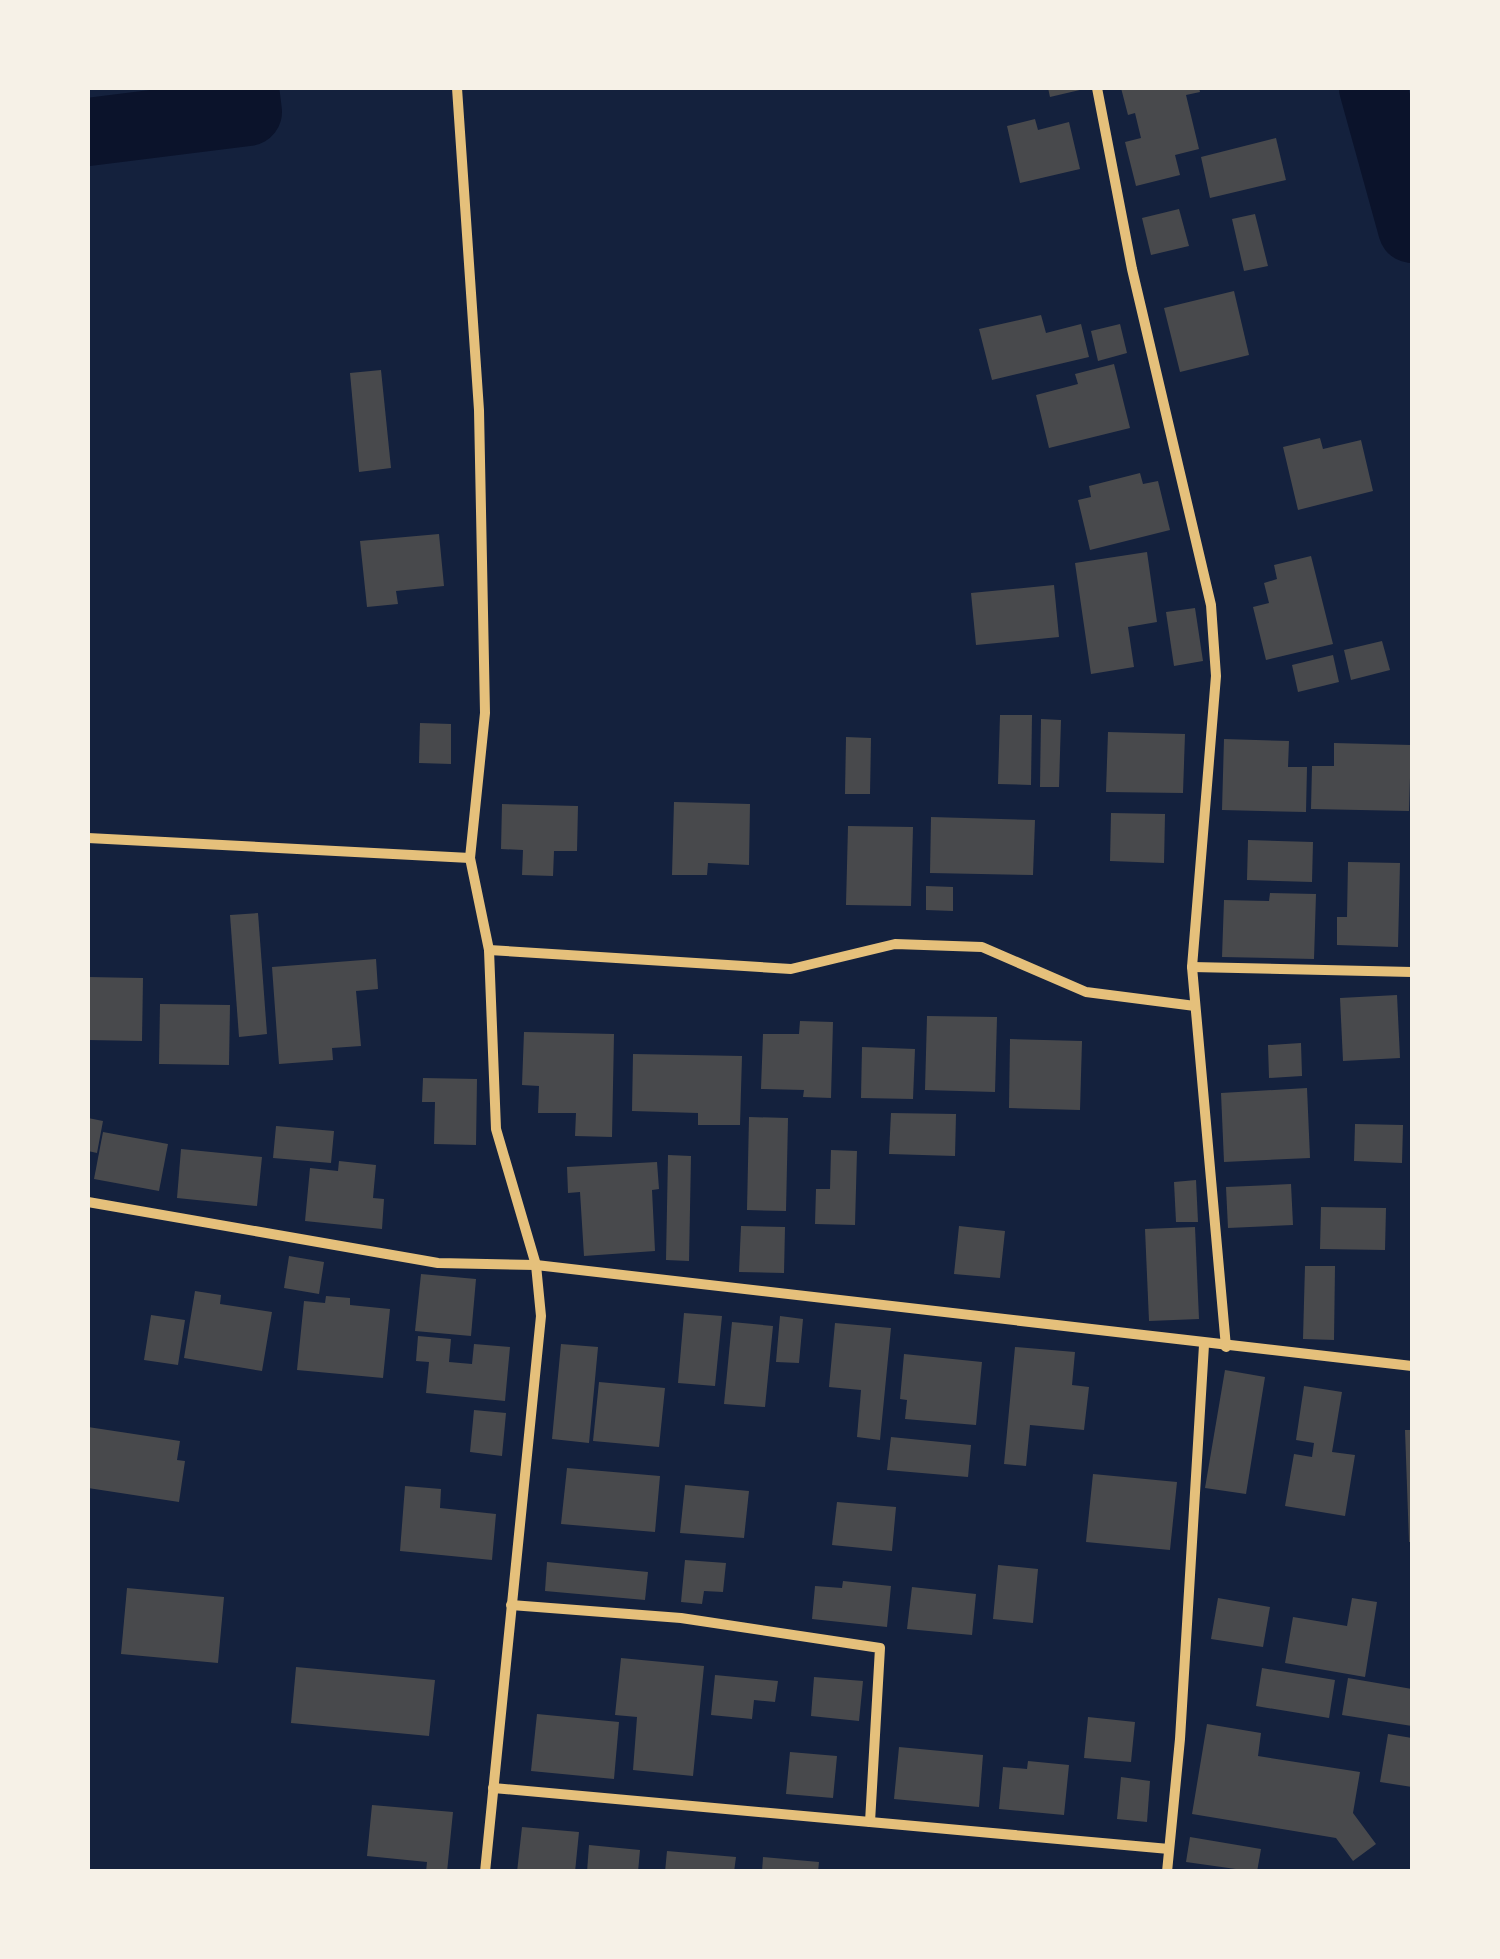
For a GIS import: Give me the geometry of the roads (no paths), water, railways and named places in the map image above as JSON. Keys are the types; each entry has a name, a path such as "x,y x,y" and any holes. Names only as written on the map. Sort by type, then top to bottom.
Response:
{"street":[{"path":"456,88 480,410 485,714 470,858 489,950 496,1129 536,1265 541,1316 484,1872"},
{"path":"1097,88 1132,269 1212,605 1216,676 1192,967 1226,1347"},
{"path":"88,838 470,858"},
{"path":"489,950 791,969 894,944 982,947 1086,992 1195,1006"},
{"path":"1192,967 1412,972"},
{"path":"88,1202 438,1264 536,1265 1412,1366"},
{"path":"1167,1872 1204,1345"},
{"path":"511,1605 681,1618 880,1648 870,1822"},
{"path":"492,1788 1169,1849"}],"waterway":[{"path":"88,132 248,112 245,88"},
{"path":"1373,88 1412,229"}]}
